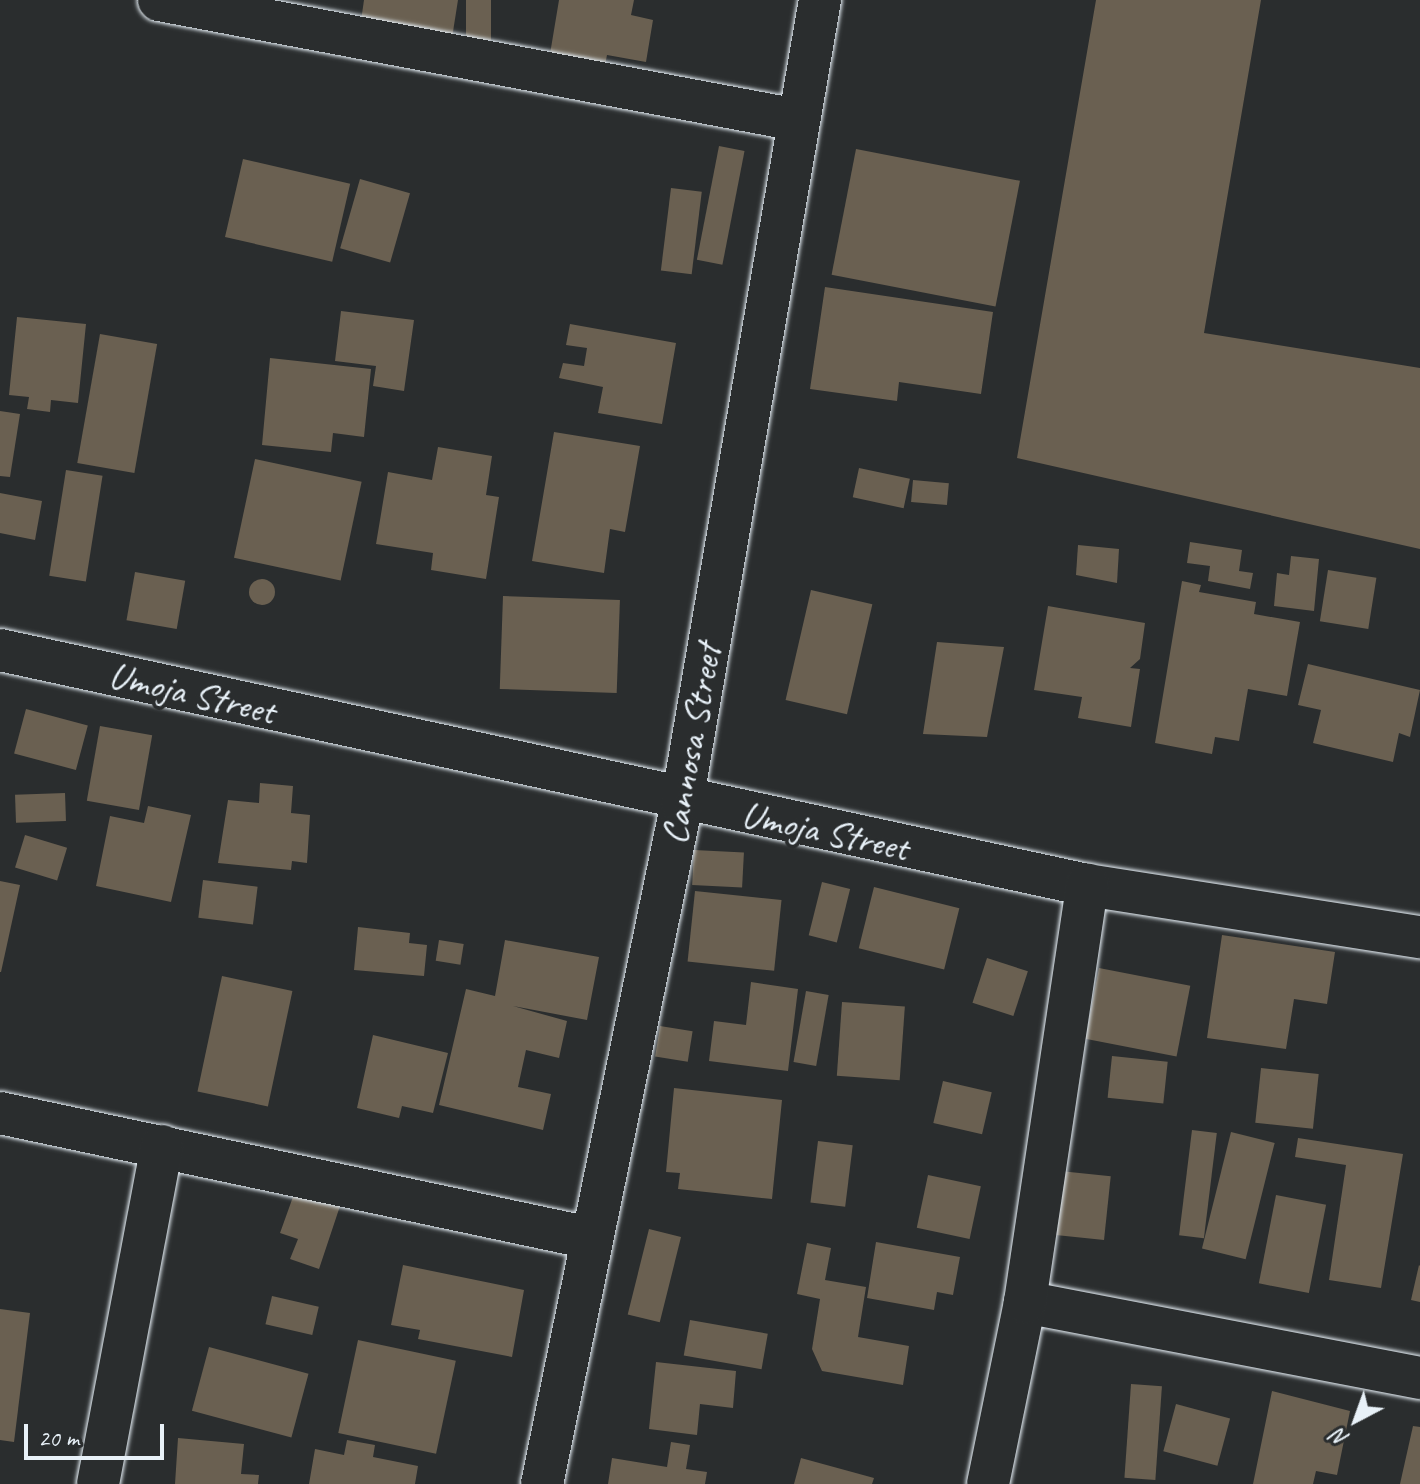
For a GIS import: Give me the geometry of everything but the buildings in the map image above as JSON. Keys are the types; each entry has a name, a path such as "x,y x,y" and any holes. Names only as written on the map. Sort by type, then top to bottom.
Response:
{"street":[{"path":"159,0 797,120"},
{"name":"Cannosa Street","path":"542,1484 590,1238 682,802 820,0"},
{"name":"Umoja Street","path":"0,650 682,802 1087,885 1420,937"},
{"path":"988,1484 1025,1302 1087,885"},
{"path":"0,1113 590,1238"},
{"path":"98,1484 162,1146"},
{"path":"1025,1302 1420,1378"}]}
